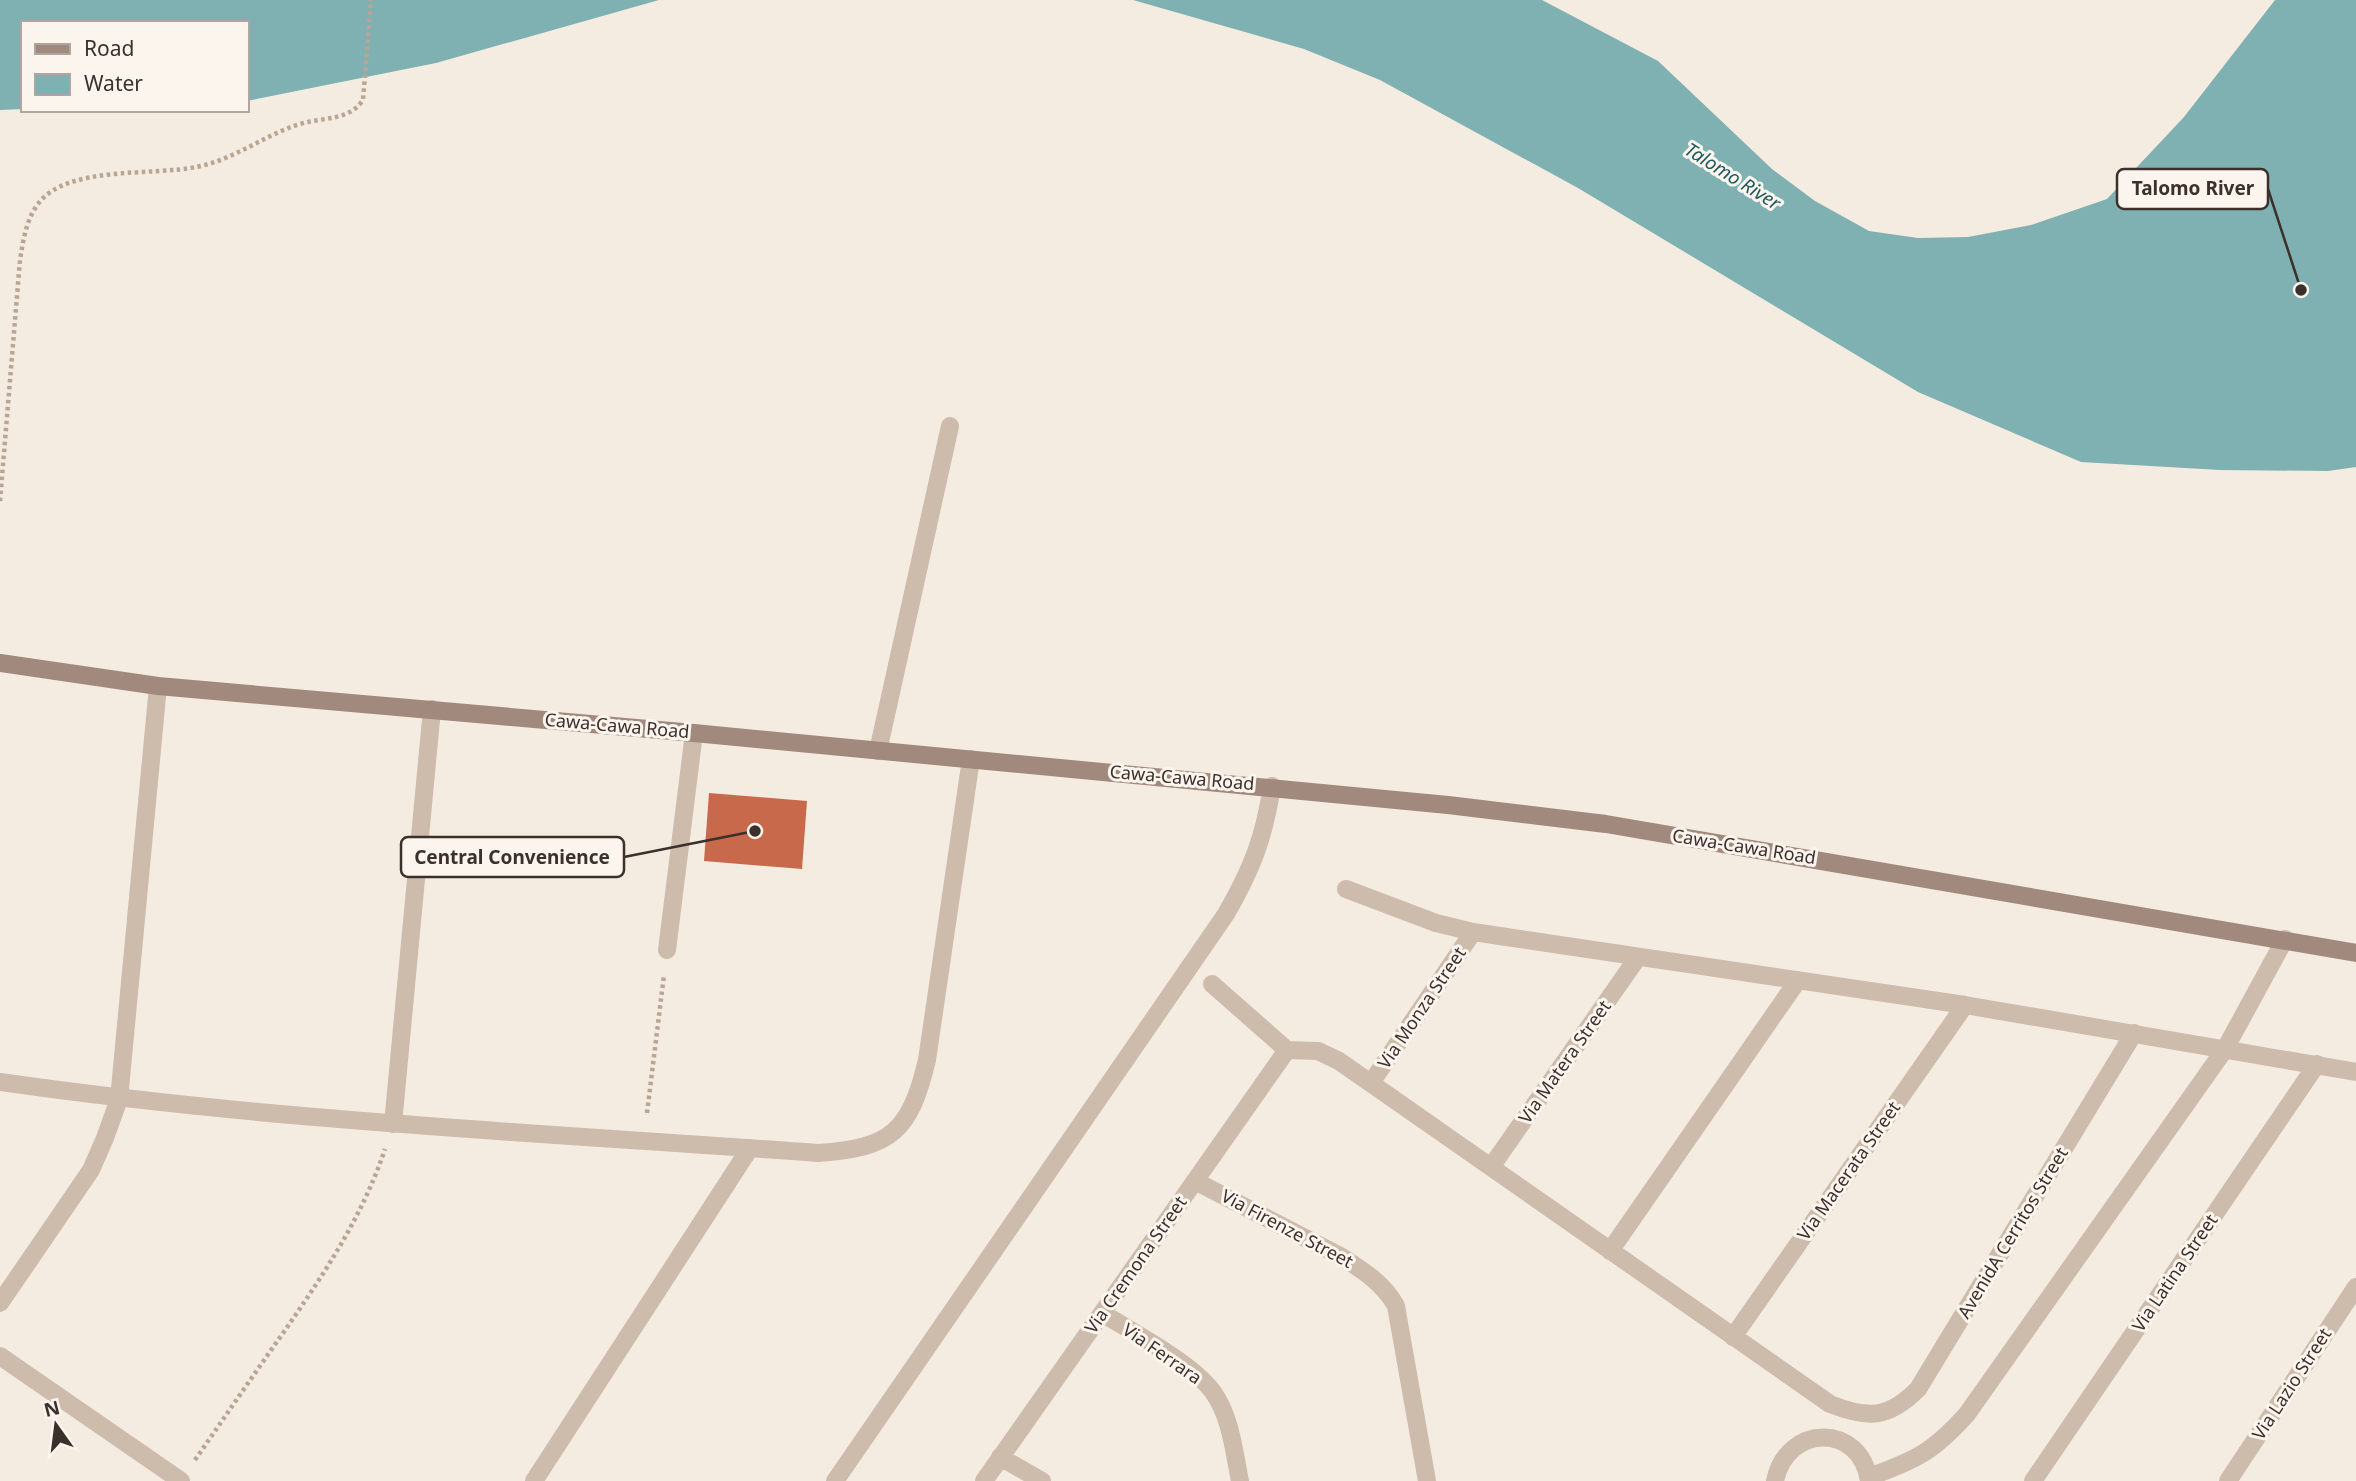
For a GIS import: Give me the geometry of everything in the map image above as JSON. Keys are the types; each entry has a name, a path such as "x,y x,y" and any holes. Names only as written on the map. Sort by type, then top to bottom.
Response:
{"street":[{"path":"878,751 950,426"},
{"name":"Cawa-Cawa Road","path":"0,663 158,686 1448,804 1605,824 2356,953"},
{"path":"0,1303 91,1170 119,1099 158,686"},
{"path":"393,1124 432,709"},
{"path":"667,950 694,733"},
{"path":"0,1082 119,1099 393,1124 818,1153 843,1152 870,1145 892,1133 912,1111 927,1060 971,759"},
{"path":"835,1481 1226,914 1259,848 1272,786"},
{"path":"1346,889 1436,923 1473,932 1965,1004 2356,1072"},
{"name":"Via Monza Street","path":"1371,1083 1473,932"},
{"path":"1775,1481 1778,1467 1785,1455 1807,1440 1834,1438 1857,1453 1865,1464 1869,1479 1926,1454 1945,1439 1967,1414 2225,1049 2286,939"},
{"name":"Via Matera Street","path":"1491,1167 1638,957"},
{"path":"1610,1251 1798,979"},
{"path":"1212,984 1287,1050 1318,1051 1339,1061 1733,1337"},
{"name":"Via Macerata Street","path":"1733,1337 1965,1004"},
{"name":"AvenidA Cerritos Street","path":"1733,1337 1830,1404 1847,1411 1875,1415 1889,1412 1904,1403 1918,1389 2134,1034"},
{"name":"Via Cremona Street","path":"984,1481 1287,1050"},
{"name":"Via Latina Street","path":"2034,1481 2317,1064"},
{"path":"534,1481 750,1148"},
{"name":"Via Firenze Street","path":"1195,1181 1342,1257 1384,1287 1396,1306 1427,1481"},
{"name":"Via Lazio Street","path":"2228,1481 2356,1287"},
{"name":"Via Ferrara","path":"1102,1313 1191,1370 1213,1392 1231,1437 1240,1481"},
{"path":"0,1356 181,1481"},
{"path":"1000,1457 1042,1481"}],"path":[{"path":"0,501 20,260 25,230 38,202 59,188 89,177 198,167 301,123 352,113 363,100 371,0"},
{"path":"643,1141 667,950"},
{"path":"181,1481 345,1238 367,1196 393,1124"}],"water":[{"path":"0,0 659,0 436,63 248,101 248,21 21,21 21,109 0,110"},
{"path":"1133,0 1542,0 1658,61 1772,169 1815,201 1869,231 1918,238 1968,237 2031,225 2107,199 2184,117 2275,0 2356,0 2356,467 2328,471 2220,470 2081,462 1918,392 1578,188 1380,80 1304,49"}],"building":[{"path":"709,793 807,801 802,869 704,861"}],"place":[{"name":"Talomo River","path":"2301,290"},
{"name":"Central Convenience","path":"755,831"}]}
